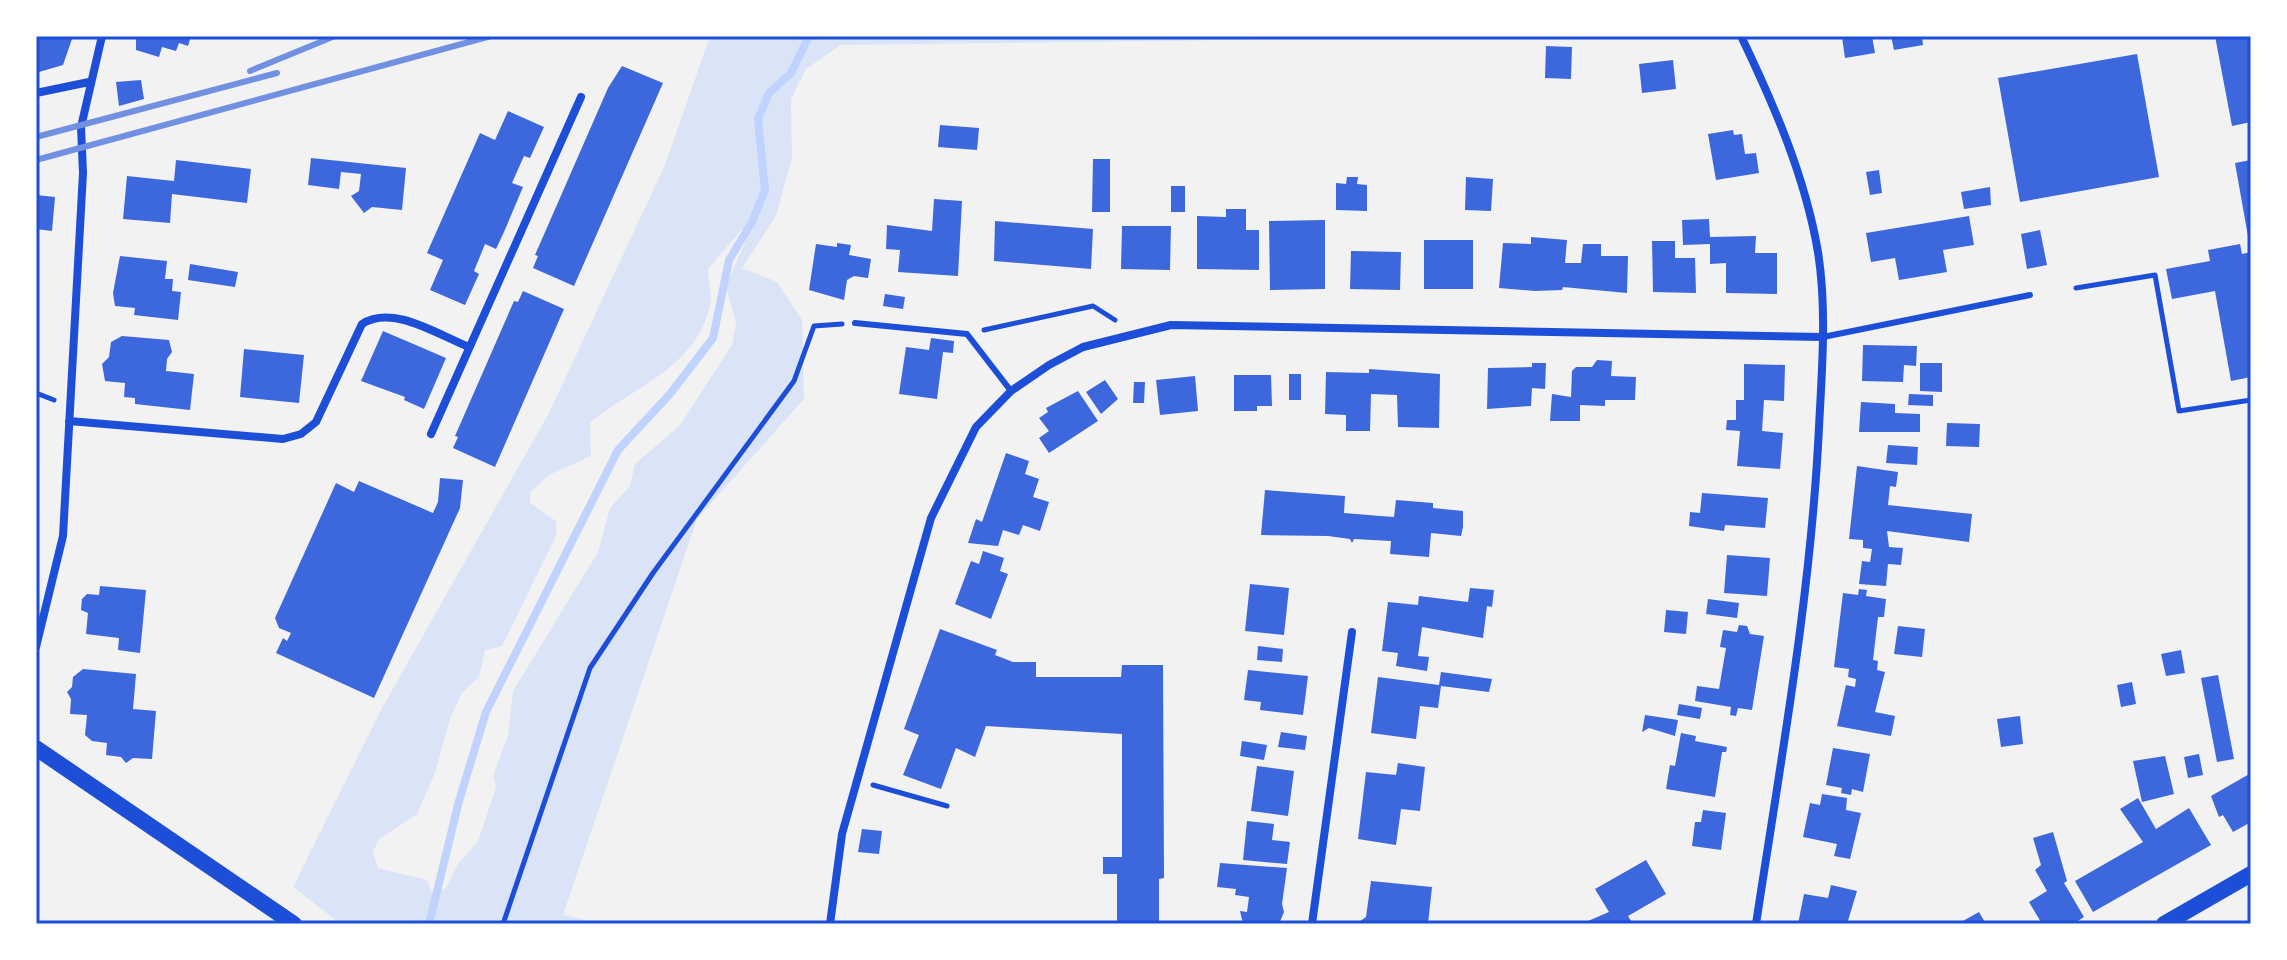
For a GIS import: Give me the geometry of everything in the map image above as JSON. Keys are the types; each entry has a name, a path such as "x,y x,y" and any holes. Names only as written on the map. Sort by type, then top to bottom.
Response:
{"main road":[{"path":"36,748 294,924"},
{"path":"2164,924 2251,874"}],"street":[{"path":"36,647 63,536 83,173 81,127 102,36"},
{"path":"1741,36 1773,105 1799,174 1818,252 1823,337 1807,584 1756,924"},
{"path":"36,93 89,82"},
{"path":"431,434 581,97"},
{"path":"69,421 283,439 301,434 316,422 362,324 371,318 388,315 469,347"},
{"path":"830,924 842,834 931,518 976,427 1011,391 1049,365 1083,347 1133,332 1171,325 1823,337"},
{"path":"1312,924 1352,632"}],"lane":[{"path":"1823,337 2030,295"},
{"path":"855,323 967,334 1011,391"}],"path":[{"path":"2076,288 2155,275 2179,411 2251,400"},
{"path":"967,334 1093,306 1133,332"},
{"path":"503,924 590,668 653,573 794,381 814,326 855,323"},
{"path":"857,780 947,806"}],"shaded area":[{"path":"710,36 1531,36 841,45 806,69 791,99 792,157 776,216 742,268 777,282 802,320 804,399 697,519 563,915 606,924 341,924 293,887 382,708 549,413 665,165","holes":["743,228 745,242 726,286 736,322 732,345 680,425 635,464 630,486 610,508 598,552 513,691 508,735 493,776 496,787 478,841 458,864 445,889 432,892 427,880 378,868 373,853 378,840 417,814 435,773 451,716 462,693 479,677 485,650 502,646 557,534 556,521 530,503 530,493 549,475 591,456 590,423 661,374 692,345 703,327 710,305 708,269"]}],"building":[{"path":"36,36 73,36 63,65 39,72"},
{"path":"136,36 191,36 188,46 179,43 176,51 162,47 159,57 136,50"},
{"path":"1872,36 1875,53 1845,58 1842,37"},
{"path":"1891,36 1922,36 1923,45 1894,50"},
{"path":"2215,36 2251,36 2251,122 2232,126"},
{"path":"1546,46 1572,47 1571,79 1545,78"},
{"path":"2137,54 2159,177 2020,202 1998,78"},
{"path":"1673,60 1676,89 1642,93 1639,64"},
{"path":"622,66 663,83 574,286 533,268 538,256 535,255 608,88"},
{"path":"141,80 144,99 119,106 116,82"},
{"path":"508,111 544,127 530,158 524,156 512,183 523,187 496,249 485,244 474,271 479,274 465,305 430,290 443,260 427,253 480,133 495,140"},
{"path":"940,125 979,128 977,150 938,147"},
{"path":"1733,130 1734,135 1742,134 1745,154 1756,153 1759,173 1716,180 1708,134"},
{"path":"311,158 406,168 402,210 372,207 364,213 351,196 359,191 361,174 341,172 339,189 308,185"},
{"path":"1093,159 1110,159 1110,212 1092,212"},
{"path":"176,160 251,169 247,203 172,194 170,223 123,219 127,176 174,181"},
{"path":"2251,160 2251,242 2249,242 2235,163"},
{"path":"1879,170 1882,193 1870,195 1866,172"},
{"path":"1347,177 1358,177 1357,184 1367,185 1367,211 1336,210 1336,183 1346,184"},
{"path":"1466,177 1493,179 1491,211 1465,210"},
{"path":"1171,186 1185,186 1185,212 1171,212"},
{"path":"1990,187 1991,205 1964,209 1961,192"},
{"path":"36,195 55,197 52,231 36,229"},
{"path":"934,199 962,201 958,276 898,272 900,250 886,249 887,225 932,231"},
{"path":"1226,209 1246,209 1246,230 1259,230 1259,270 1197,269 1197,216 1226,217"},
{"path":"1969,216 1974,245 1943,250 1947,272 1899,280 1895,258 1871,262 1866,233"},
{"path":"1709,219 1710,237 1756,236 1755,253 1777,253 1777,294 1726,293 1726,263 1710,264 1710,244 1683,245 1682,220"},
{"path":"1325,220 1325,289 1270,290 1269,221"},
{"path":"995,221 1093,229 1091,269 994,261"},
{"path":"1122,226 1171,226 1170,270 1121,269"},
{"path":"2040,230 2047,265 2027,269 2021,234"},
{"path":"1531,237 1567,240 1565,263 1581,263 1583,244 1601,244 1601,256 1628,256 1627,293 1563,287 1562,290 1535,291 1499,288 1503,243 1531,244"},
{"path":"1424,240 1473,240 1473,289 1424,289"},
{"path":"1652,241 1675,241 1675,258 1695,258 1696,293 1653,292"},
{"path":"837,243 851,245 849,255 871,259 868,278 854,276 847,280 844,300 809,290 816,244 837,247"},
{"path":"2240,244 2242,254 2251,252 2251,377 2231,381 2215,291 2172,299 2166,269 2210,261 2208,250"},
{"path":"1351,251 1401,252 1400,290 1350,289"},
{"path":"120,256 167,261 165,279 173,279 172,291 181,292 178,320 134,315 135,308 115,306 113,293"},
{"path":"190,264 238,272 235,287 188,280"},
{"path":"523,291 564,309 495,467 453,448 458,437 455,436 514,301 518,302"},
{"path":"885,294 905,297 903,309 883,306"},
{"path":"383,331 446,358 424,409 404,400 405,397 361,381"},
{"path":"122,336 169,340 172,352 167,359 166,371 194,374 190,410 135,404 135,398 124,397 125,383 105,381 102,364 109,357 111,342"},
{"path":"931,338 954,341 953,353 943,352 937,399 899,394 906,347 929,350"},
{"path":"1863,345 1917,346 1916,366 1904,365 1903,382 1862,381"},
{"path":"244,349 304,355 299,403 240,397"},
{"path":"1597,360 1612,361 1611,376 1636,377 1635,400 1605,400 1605,406 1580,405 1580,421 1550,421 1552,394 1571,397 1572,371 1576,367 1592,367"},
{"path":"1532,363 1546,363 1545,389 1532,388 1531,406 1487,409 1488,368 1532,367"},
{"path":"1920,363 1942,363 1942,392 1920,391"},
{"path":"1744,364 1785,365 1784,401 1764,400 1762,431 1783,433 1780,469 1737,466 1740,431 1726,430 1727,420 1736,420 1736,400 1744,400"},
{"path":"1369,369 1440,374 1439,428 1398,427 1397,395 1371,394 1370,431 1346,431 1346,415 1325,414 1326,372 1369,373"},
{"path":"1289,374 1301,374 1301,400 1289,400"},
{"path":"1234,375 1271,375 1272,406 1257,406 1257,411 1234,411"},
{"path":"1195,376 1198,411 1160,415 1156,380"},
{"path":"1105,380 1118,399 1101,414 1086,392"},
{"path":"1134,382 1145,382 1144,403 1133,403"},
{"path":"1078,391 1098,421 1049,453 1039,438 1049,431 1039,418 1048,412 1046,408"},
{"path":"1909,394 1933,395 1933,406 1908,405"},
{"path":"1861,402 1895,404 1895,413 1920,414 1920,432 1859,432"},
{"path":"1947,423 1980,424 1979,447 1946,446"},
{"path":"1888,445 1918,447 1917,465 1886,463"},
{"path":"1006,453 1029,461 1025,474 1039,479 1033,497 1049,502 1040,531 1023,525 1019,535 1003,530 998,546 968,543 976,519 982,522"},
{"path":"1857,466 1898,472 1896,487 1890,486 1888,505 1972,514 1969,542 1887,531 1889,547 1903,548 1901,565 1888,564 1886,586 1859,584 1862,561 1870,562 1872,549 1863,548 1863,540 1849,539"},
{"path":"440,478 463,480 460,508 374,698 276,653 283,638 287,641 291,633 279,628 275,618 336,483 354,492 359,481 433,513 438,502"},
{"path":"1265,490 1345,496 1344,513 1380,516 1394,517 1396,500 1433,503 1433,508 1463,511 1463,527 1461,536 1431,533 1429,557 1390,554 1391,541 1354,539 1352,543 1350,539 1328,536 1261,535"},
{"path":"1702,493 1768,498 1765,528 1725,525 1724,531 1689,526 1690,512 1700,513"},
{"path":"983,551 1004,558 1000,571 1008,574 991,619 955,604 971,561 979,564"},
{"path":"1727,555 1770,558 1767,596 1724,593"},
{"path":"1250,584 1289,588 1284,635 1245,631"},
{"path":"100,586 146,590 140,653 118,650 119,638 86,634 88,613 81,610 82,599 87,594 99,595"},
{"path":"1470,588 1494,590 1492,607 1487,606 1483,638 1422,627 1418,656 1429,657 1427,671 1396,666 1398,653 1382,651 1388,602 1418,605 1419,596 1468,602"},
{"path":"1859,589 1867,590 1866,596 1886,599 1884,617 1878,617 1873,660 1878,661 1877,670 1885,672 1875,712 1895,716 1891,736 1837,726 1846,685 1855,687 1856,679 1848,677 1849,669 1834,667 1843,593 1858,595"},
{"path":"1708,599 1739,603 1737,618 1706,614"},
{"path":"1666,610 1688,612 1686,634 1664,632"},
{"path":"1739,625 1747,626 1750,634 1764,636 1752,710 1738,708 1736,716 1730,715 1731,707 1695,701 1697,686 1719,689 1726,648 1720,647 1723,630 1737,632"},
{"path":"1898,626 1925,629 1922,657 1894,654"},
{"path":"940,629 997,650 995,655 1013,662 1036,662 1036,677 1121,677 1122,665 1163,665 1164,878 1159,879 1159,924 1117,924 1117,874 1103,874 1103,857 1122,857 1122,734 986,726 975,757 956,748 941,789 903,775 919,735 904,729"},
{"path":"1258,646 1283,649 1282,662 1257,660"},
{"path":"2181,650 2185,673 2166,676 2161,654"},
{"path":"83,669 136,674 133,709 156,711 152,759 133,758 126,763 121,757 106,755 107,743 92,741 85,735 87,715 70,714 71,699 67,692 72,687 73,677"},
{"path":"1248,670 1308,676 1303,715 1260,710 1261,702 1244,700"},
{"path":"1441,672 1492,679 1489,692 1441,686 1438,708 1420,706 1416,739 1371,733 1378,677 1439,685"},
{"path":"2218,675 2234,759 2217,762 2201,678"},
{"path":"2132,682 2136,704 2121,707 2117,685"},
{"path":"1679,704 1702,708 1700,719 1677,715"},
{"path":"1645,715 1678,720 1675,736 1649,728 1642,732"},
{"path":"2020,716 2023,744 2001,747 1997,719"},
{"path":"1281,732 1307,736 1305,750 1278,747"},
{"path":"1681,733 1696,736 1695,741 1727,747 1726,752 1722,752 1715,797 1666,789 1670,765 1675,766"},
{"path":"1242,741 1267,745 1264,760 1240,756"},
{"path":"1833,748 1870,754 1863,792 1852,789 1851,795 1841,793 1842,788 1826,785"},
{"path":"2199,754 2203,775 2188,778 2184,757"},
{"path":"2165,756 2174,794 2142,802 2133,761"},
{"path":"1398,763 1425,767 1420,811 1401,809 1396,845 1358,839 1366,772 1396,775"},
{"path":"1257,766 1294,771 1288,816 1251,811"},
{"path":"2251,773 2251,822 2233,832 2223,815 2219,817 2211,796"},
{"path":"1822,794 1847,798 1846,810 1861,813 1850,859 1834,856 1837,844 1803,837 1810,803 1820,805"},
{"path":"2138,798 2156,829 2189,808 2211,845 2093,912 2075,881 2143,842 2120,809"},
{"path":"1703,810 1726,813 1721,850 1692,846 1695,822 1701,822"},
{"path":"1247,821 1274,824 1272,840 1290,842 1287,864 1243,860"},
{"path":"862,829 882,831 879,854 858,852"},
{"path":"2053,832 2067,881 2064,883 2084,917 2073,924 2042,924 2029,902 2047,891 2035,870 2041,865 2033,838"},
{"path":"1646,860 1666,894 1628,916 1633,924 1581,924 1609,912 1595,889"},
{"path":"1220,863 1287,868 1282,904 1284,912 1279,924 1243,924 1240,911 1247,912 1249,897 1235,895 1236,889 1217,887"},
{"path":"1371,881 1432,887 1428,924 1356,924 1366,917"},
{"path":"1831,885 1857,891 1847,924 1798,924 1804,894 1828,898"},
{"path":"1979,912 1986,924 1962,924 1961,922"}],"waterway":[{"path":"429,924 459,801 486,712 618,450 670,394 713,338 729,260 752,222 765,190 758,119 769,93 791,73 809,36"}],"railway":[{"path":"250,71 335,36"},
{"path":"36,160 491,36"},
{"path":"36,137 277,73"}]}
